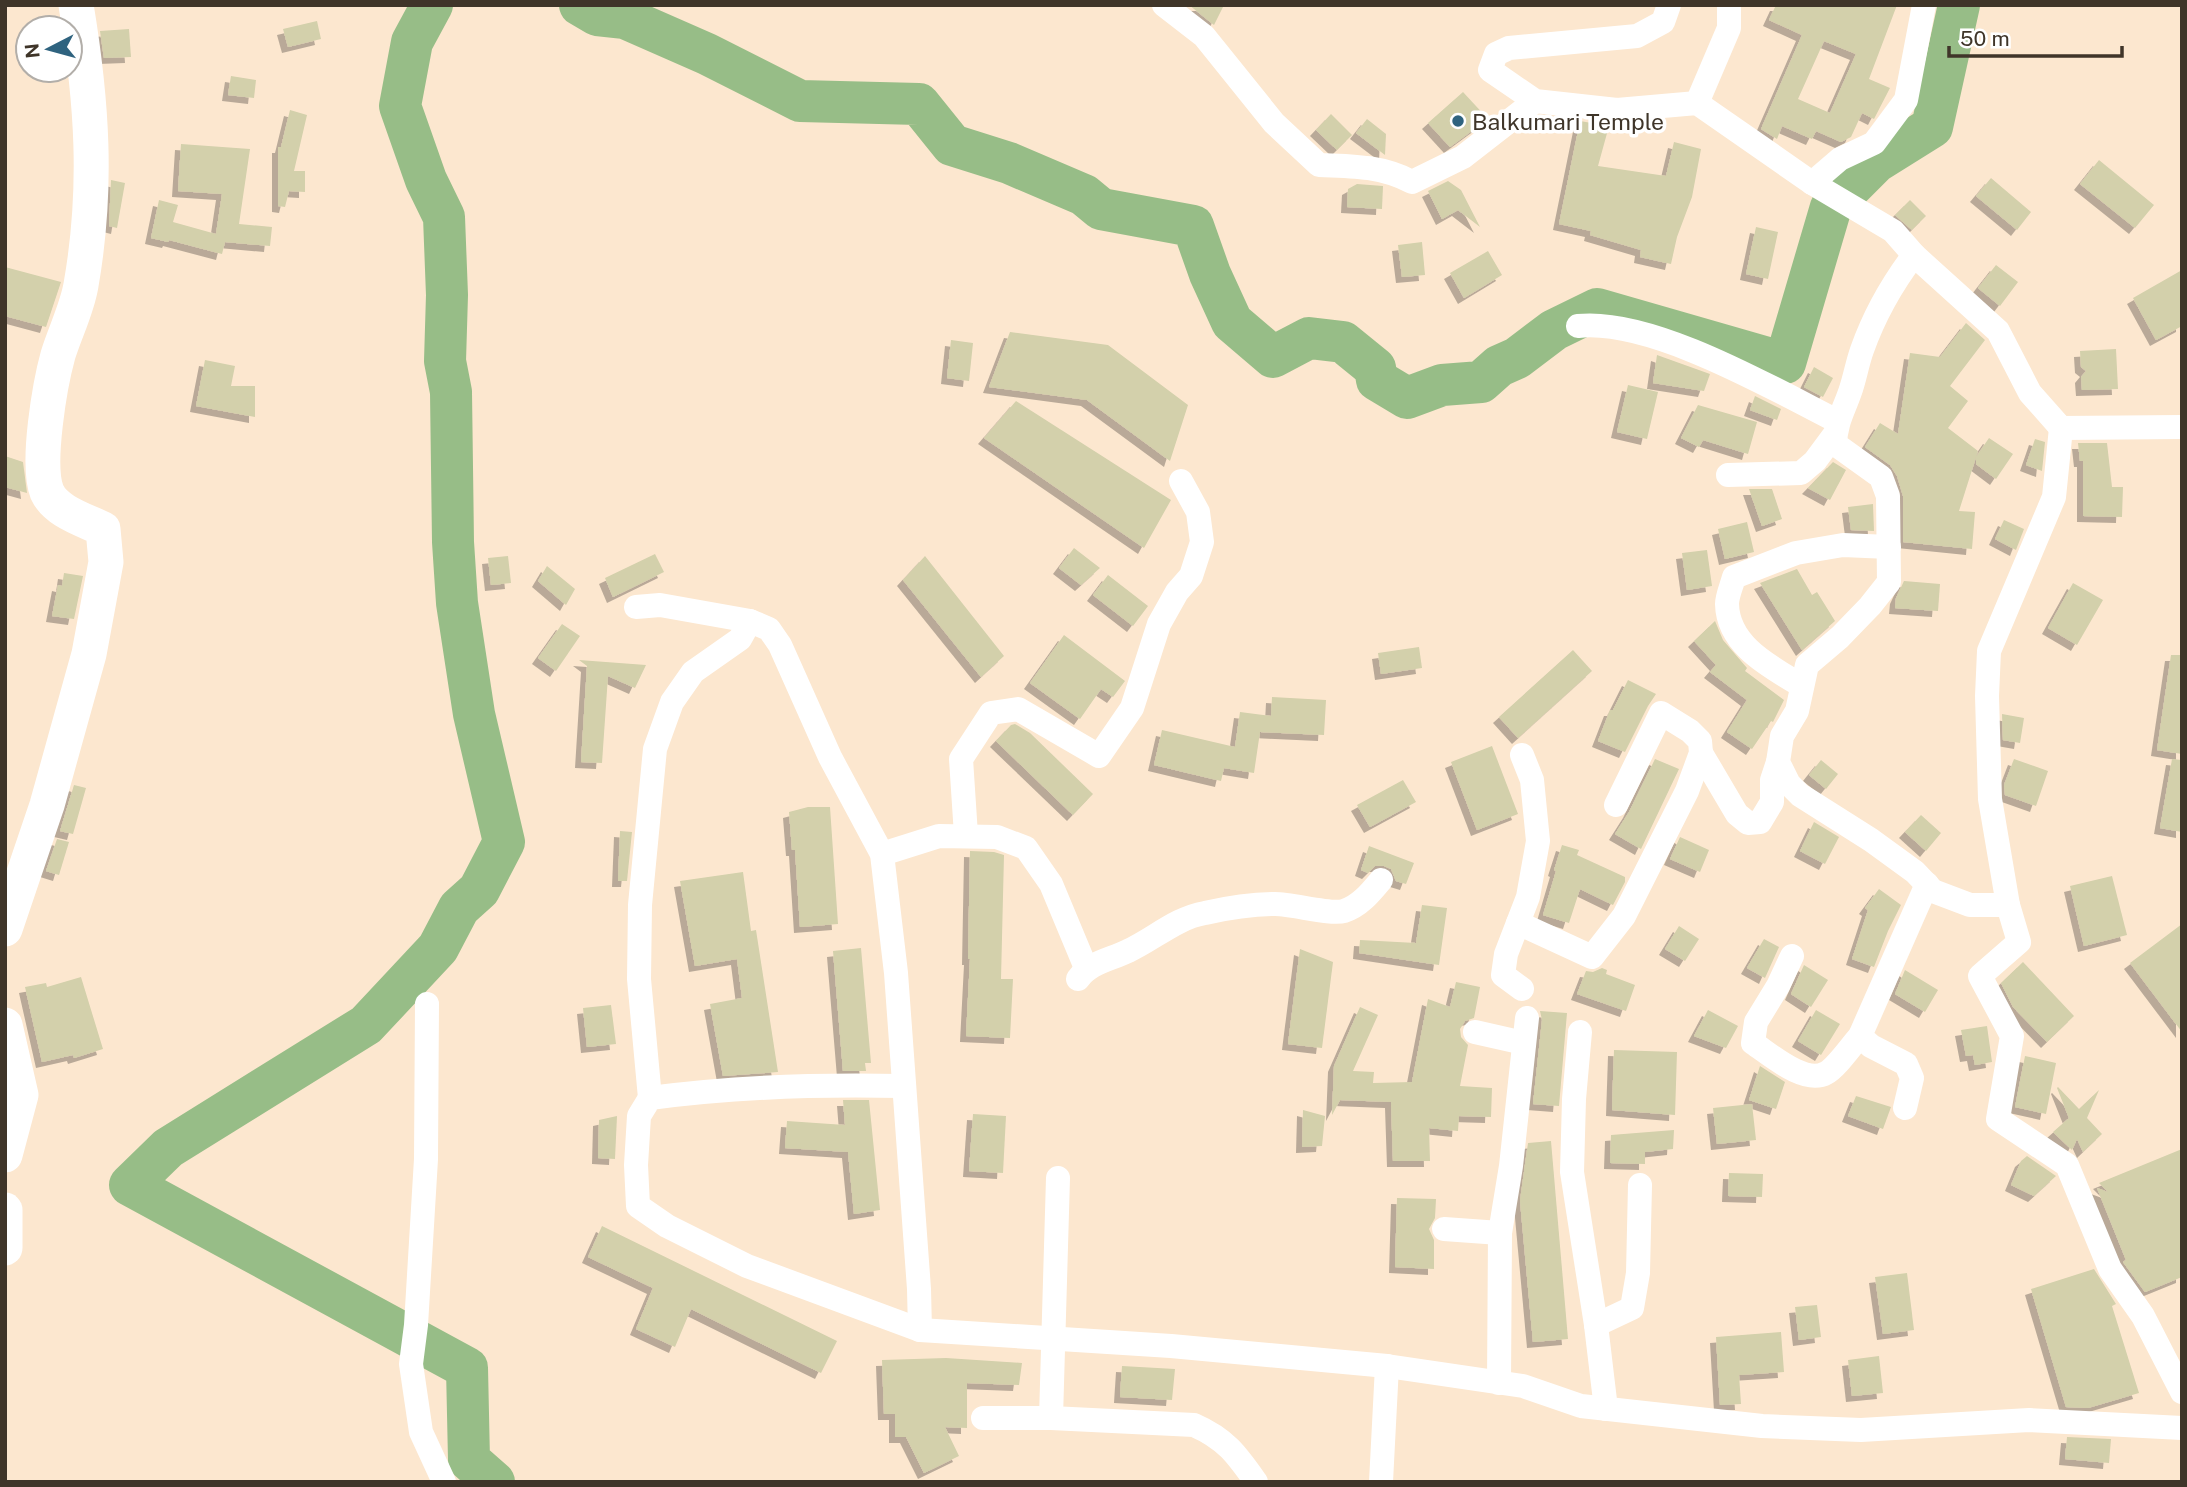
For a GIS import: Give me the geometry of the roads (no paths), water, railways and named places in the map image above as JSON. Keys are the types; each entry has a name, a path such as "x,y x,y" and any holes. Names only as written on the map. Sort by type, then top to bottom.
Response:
{"street":[{"path":"5,929 47,805 89,654 106,562 103,529 60,508 48,492 43,468 58,358 81,287 93,172 88,72 76,5"},
{"path":"1164,5 1204,36 1273,123 1319,165 1361,166 1395,173 1412,182 1463,157 1535,101"},
{"path":"1669,5 1663,22 1637,36 1509,48 1496,54 1490,70 1535,101 1616,110 1697,103 1812,183 1893,231 1914,255 1998,331 2030,393 2061,429 2054,497 1989,651 1987,696 1990,799 2008,905 2019,942 1980,976 2012,1036 1998,1119 2067,1166 2110,1269 2143,1316 2182,1392"},
{"path":"1697,103 1728,28 1729,5"},
{"path":"1812,183 1840,159 1874,143 1906,100 1924,5"},
{"path":"1728,475 1801,473 1815,461 1836,428 1861,350 1877,316 1894,282 1914,255"},
{"path":"1578,326 1590,325 1637,333 1685,349 1725,365 1836,428"},
{"path":"2061,429 2182,427"},
{"path":"1701,753 1737,814 1748,823 1760,822 1772,802 1772,780 1782,736 1797,711 1807,665 1840,637 1889,582 1888,496 1881,477 1835,444 1836,428"},
{"path":"966,835 961,759 991,713 1018,709 1099,756 1132,708 1159,624 1177,592 1191,576 1202,542 1198,512 1181,481"},
{"path":"1802,686 1760,660 1735,635 1727,603 1734,577 1796,553 1843,545 1889,547"},
{"path":"636,607 660,605 750,621 769,629 780,645 830,757 882,854 896,974 920,1331"},
{"path":"750,621 740,639 693,672 672,702 654,750 640,905 639,979 650,1098 639,1116 636,1165 638,1206 667,1226 747,1266 920,1331 1171,1346 1387,1366 1523,1386 1581,1406 1762,1426 1861,1430 2029,1420 2182,1428"},
{"path":"1518,923 1592,957 1624,916 1687,791 1701,753 1700,741 1690,731 1661,713 1616,805"},
{"path":"1522,755 1532,780 1538,841 1528,897 1506,954 1503,975 1522,989"},
{"path":"1778,762 1789,785 1800,795 1871,840 1915,872 1933,891 1970,905 2008,905"},
{"path":"882,854 939,836 997,837 1026,848 1051,884 1082,974 1129,951 1178,922 1204,913 1274,904 1343,912 1366,898 1381,880"},
{"path":"1792,956 1756,1022 1754,1043 1791,1068 1811,1077 1827,1073 1860,1036 1927,884"},
{"path":"427,1004 426,1159 416,1325 411,1364 421,1432 444,1482"},
{"path":"5,1025 21,1095 5,1155"},
{"path":"1475,1032 1526,1031 1511,1166 1500,1233 1499,1382"},
{"path":"1580,1032 1572,1172 1606,1409"},
{"path":"1860,1036 1871,1046 1906,1064 1912,1078 1905,1108"},
{"path":"650,1098 697,1092 833,1084 903,1086"},
{"path":"1051,1418 1059,1178"},
{"path":"1596,1325 1632,1308 1638,1273 1640,1185"},
{"path":"5,1210 5,1248"},
{"path":"1444,1229 1500,1233"},
{"path":"1381,1482 1387,1366"},
{"path":"983,1418 1051,1418 1194,1425 1214,1434 1231,1448 1256,1482"}],"waterway":[{"path":"432,5 412,42 400,106 426,180 444,217 447,295 445,361 451,392 453,542 457,603 474,714 504,842 479,890 459,908 438,948 366,1025 168,1148 130,1185 467,1368 469,1460 494,1482"},
{"path":"580,5 597,15 625,18 707,54 800,101 919,104 952,145 1009,163 1084,195 1101,209 1193,226 1210,274 1232,322 1273,357 1309,338 1343,342 1375,368 1377,380 1407,398 1442,385 1481,382 1499,366 1517,358 1554,330 1597,309 1785,363 1831,207 1876,162 1932,127 1959,5"}],"place":[{"name":"Balkumari Temple","path":"1458,121"}]}
